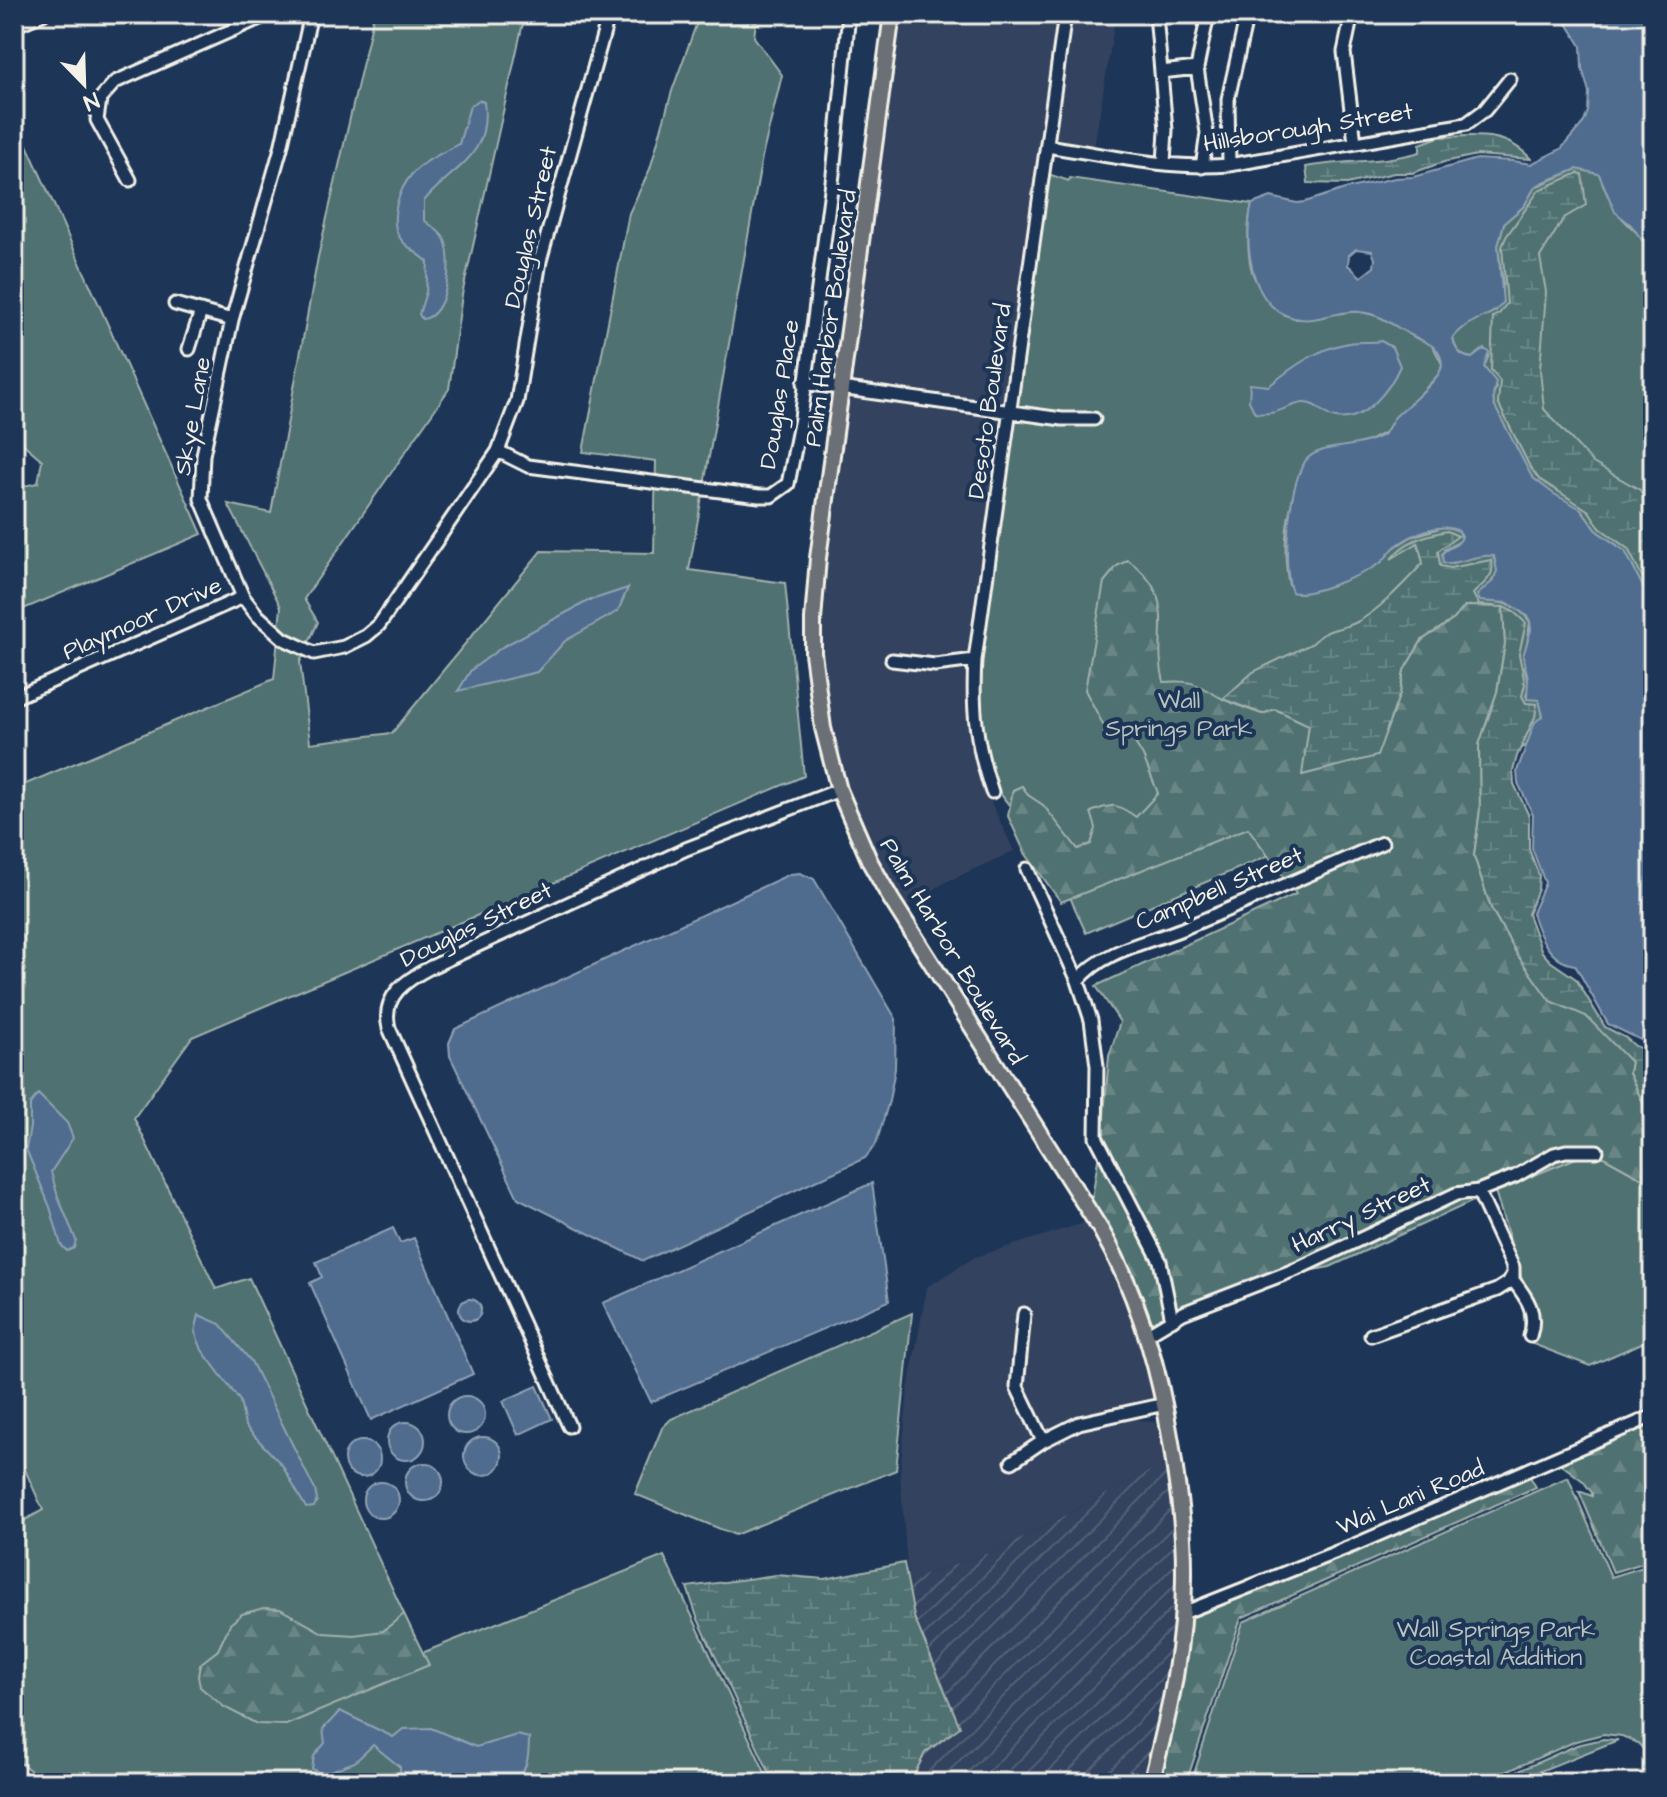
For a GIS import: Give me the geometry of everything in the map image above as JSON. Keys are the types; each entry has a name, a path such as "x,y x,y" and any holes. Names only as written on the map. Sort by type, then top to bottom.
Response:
{"main road":[{"name":"Palm Harbor Boulevard","path":"892,14 818,558 813,620 818,702 839,790 870,862 1113,1252 1148,1334 1165,1404 1181,1508 1184,1568 1183,1613 1167,1724 1151,1783"}],"street":[{"path":"14,26 43,14"},
{"path":"130,180 97,120 100,99 115,82 269,14"},
{"name":"Skye Lane","path":"310,14 281,148 232,320 203,455 201,499 243,597 257,615 284,639 314,653 344,647 366,636 379,625 498,451"},
{"name":"Douglas Street","path":"498,451 517,401 540,261 609,14"},
{"name":"Douglas Place","path":"498,451 528,466 771,496 788,484 833,174 849,14"},
{"name":"Desoto Boulevard","path":"992,792 976,737 973,699 975,660 1065,14"},
{"path":"1156,14 1166,130 1164,163"},
{"path":"1202,167 1207,133 1197,68 1208,14"},
{"path":"1229,165 1228,99 1247,14"},
{"path":"1352,14 1344,52 1355,143"},
{"path":"1161,72 1197,68"},
{"name":"Hillsborough Street","path":"1047,146 1202,167 1229,165 1466,124 1485,110 1510,79"},
{"path":"175,304 232,320"},
{"path":"189,349 201,311"},
{"path":"804,383 1062,419 1094,419"},
{"name":"Playmoor Drive","path":"14,698 243,597"},
{"path":"892,660 935,665 975,660"},
{"name":"Douglas Street","path":"569,1426 389,1028 386,1017 388,1007 397,989 431,967 686,849 839,790"},
{"name":"Campbell Street","path":"1078,981 1102,959 1178,931 1382,843"},
{"path":"1027,869 1078,981 1096,1045 1096,1137 1160,1261 1172,1320"},
{"name":"Harry Street","path":"1148,1334 1191,1309 1297,1269 1456,1194 1478,1191 1526,1172 1554,1154 1597,1151"},
{"path":"1371,1335 1497,1290 1508,1283 1513,1267 1478,1191"},
{"path":"1512,1276 1531,1309 1534,1320 1530,1336"},
{"path":"1024,1314 1017,1387 1043,1441"},
{"path":"1012,1462 1043,1441 1079,1423 1165,1404"},
{"name":"Wai Lani Road","path":"1183,1613 1352,1546 1653,1416"}],"shaded area":[{"path":"897,14 1060,14 1006,404 848,383"},
{"path":"1070,14 1116,14 1094,148 1052,142"},
{"path":"1556,14 1653,14 1653,255 1631,225 1615,212 1599,174 1577,169 1544,182 1535,187 1524,206 1504,223 1498,246 1503,303 1453,338 1457,349 1465,356 1472,358 1484,349 1489,352 1484,367 1496,382 1494,405 1532,477 1581,509 1598,532 1625,551 1650,601 1644,614 1645,620 1653,625 1653,1046 1608,1024 1575,965 1558,959 1546,946 1532,913 1545,883 1532,848 1533,815 1518,783 1517,771 1535,722 1543,716 1539,700 1527,699 1528,678 1523,656 1531,630 1530,621 1508,603 1480,601 1477,595 1493,581 1497,571 1494,556 1443,563 1442,554 1459,542 1462,536 1451,528 1435,528 1403,542 1379,564 1361,573 1310,592 1292,592 1287,543 1292,500 1302,466 1315,453 1361,443 1384,434 1394,418 1436,378 1442,365 1439,354 1429,344 1368,313 1352,312 1303,319 1279,311 1267,301 1259,287 1249,253 1252,204 1271,197 1305,202 1345,189 1413,177 1477,159 1531,164 1561,149 1584,122 1588,111 1589,92 1582,68 1581,46 1568,25","holes":["1356,249 1372,251 1374,267 1361,277 1348,265 1349,255"]},
{"path":"479,100 484,102 485,121 476,148 424,201 424,220 444,238 448,272 438,309 422,319 419,314 426,292 428,262 400,238 395,223 397,205 407,180 417,169 459,144 470,106"},
{"path":"1381,341 1392,347 1400,366 1390,385 1366,410 1347,418 1336,418 1303,403 1276,412 1255,413 1249,401 1250,384 1269,386 1306,359 1327,349 1353,342"},
{"path":"847,393 1004,415 971,655 935,660 888,654 887,664 935,670 970,666 969,714 976,759 989,798 1014,851 948,881 903,908 854,818 828,728 818,653 819,592"},
{"path":"628,588 618,611 565,641 537,672 458,691 471,670 502,647 588,601"},
{"path":"800,873 814,879 896,1019 895,1069 889,1101 876,1144 865,1158 643,1261 518,1198 450,1056 449,1043 455,1029 790,874"},
{"path":"38,1094 67,1123 73,1138 51,1172 76,1240 74,1248 67,1251 61,1245 50,1207 26,1149 30,1104"},
{"path":"872,1183 889,1301 651,1402 603,1303"},
{"path":"1090,1221 1111,1258 1143,1336 1161,1413 1128,1408 1078,1418 1045,1434 1022,1386 1029,1311 1020,1308 1013,1386 1036,1438 1006,1461 1012,1469 1045,1445 1081,1428 1130,1418 1163,1424 1169,1461 1003,1548 908,1581 900,1472 908,1390 927,1287 975,1257"},
{"path":"393,1228 400,1243 414,1238 473,1374 371,1420 310,1283 322,1277 316,1262"},
{"path":"466,1299 474,1299 481,1310 474,1321 466,1321 459,1314 459,1306"},
{"path":"199,1315 220,1324 251,1361 315,1490 317,1500 314,1507 306,1508 282,1465 245,1426 240,1401 202,1350 195,1332"},
{"path":"537,1386 552,1419 518,1435 503,1401"},
{"path":"466,1396 480,1401 485,1415 480,1429 466,1434 452,1429 447,1415 452,1401"},
{"path":"406,1422 419,1428 425,1441 419,1454 406,1460 393,1454 387,1441 393,1428"},
{"path":"483,1437 497,1442 502,1456 497,1470 483,1475 469,1470 464,1456 469,1442"},
{"path":"362,1441 375,1446 380,1459 375,1472 362,1477 349,1472 344,1459 349,1446"},
{"path":"1169,1461 1180,1567 1176,1631 1145,1783 910,1783 925,1753 959,1727 914,1617 908,1581 1003,1548"},
{"path":"424,1463 437,1469 443,1482 437,1495 424,1501 411,1495 405,1482 411,1469"},
{"path":"381,1482 394,1487 399,1500 394,1513 381,1518 368,1513 363,1500 368,1487"},
{"path":"340,1711 393,1737 403,1729 431,1728 476,1747 517,1735 529,1738 526,1764 511,1783 401,1783 400,1767 373,1745 355,1762 322,1774 312,1769 314,1756 325,1743 323,1729"}],"green space":[{"path":"374,14 525,14 462,295 449,389 304,599 318,622 300,662 310,743 392,733 541,551 654,553 656,461 583,452 629,213 650,169 672,91 700,14 757,14 754,37 782,75 762,157 689,570 785,583 804,776 192,1037 134,1118 216,1289 249,1278 422,1653 664,1556 770,1783 47,1783 14,1758 14,1526 43,1510 14,1445 14,789 274,679 281,607 228,504 271,513 318,257"},
{"path":"14,116 202,534 14,613 14,488 38,483 42,460 14,436"},
{"path":"1439,137 1500,139 1511,143 1531,159 1477,155 1412,173 1394,173 1347,184 1308,183 1306,167 1406,156 1420,152 1420,144"},
{"path":"1577,169 1599,174 1623,219 1653,255 1653,625 1645,620 1644,614 1650,601 1629,559 1617,545 1598,532 1581,509 1576,509 1537,483 1526,469 1494,405 1496,387 1484,367 1489,355 1484,349 1472,358 1465,356 1457,349 1453,338 1472,321 1496,311 1503,285 1498,246 1504,223 1524,206 1535,187"},
{"name":"Wall Springs Park","path":"1048,174 1069,181 1070,178 1252,204 1248,242 1255,279 1296,319 1358,311 1386,318 1416,338 1432,344 1442,364 1440,373 1384,433 1365,443 1316,453 1297,487 1289,515 1286,550 1289,585 1351,576 1380,563 1392,549 1411,537 1446,526 1459,531 1462,540 1444,550 1449,564 1486,554 1493,556 1498,571 1480,601 1508,605 1520,611 1530,622 1524,668 1529,685 1526,696 1539,700 1543,716 1526,746 1086,933 1034,817 1028,795 1022,786 1013,790 1010,806 993,780 983,751 978,719 981,651 1014,416 1034,419 1035,410 1015,406"},
{"path":"1582,174 1586,205 1564,218 1540,257 1546,292 1540,370 1544,409 1593,463 1640,490 1653,514 1653,598 1628,549 1600,528 1589,511 1539,479 1530,467 1498,403 1500,381 1491,370 1493,317 1507,303 1502,247 1506,237 1539,190"},
{"path":"1447,531 1458,536 1438,551 1440,566 1450,568 1491,560 1491,575 1473,594 1479,605 1495,606 1465,606 1454,619 1422,640 1404,670 1400,693 1377,756 1302,775 1309,725 1275,709 1262,714 1223,699 1253,672 1313,643 1328,632 1357,622 1374,610 1423,563 1418,543 1391,559 1396,553 1416,540"},
{"path":"1128,560 1144,574 1154,588 1159,603 1164,682 1191,683 1253,711 1262,714 1275,709 1309,725 1303,775 1377,755 1400,693 1404,670 1422,640 1454,619 1464,606 1503,607 1505,644 1497,692 1479,745 1480,809 1474,856 1491,908 1518,956 1602,1030 1631,1062 1629,1073 1653,1123 1653,1184 1593,1151 1495,1191 1330,1267 1297,1273 1187,1311 1185,1306 1176,1311 1170,1279 1155,1237 1102,1139 1109,1056 1120,1022 1096,986 1296,894 1248,828 1061,902 1025,853 1008,816 1013,790 1022,786 1028,795 1043,805 1078,849 1091,844 1096,828 1091,812 1115,806 1136,817 1158,793 1132,738 1107,732 1085,690 1104,582 1117,566"},
{"path":"1503,607 1526,623 1519,654 1525,684 1522,696 1526,703 1537,704 1535,717 1513,771 1514,784 1529,816 1529,849 1539,875 1538,889 1528,914 1542,952 1576,979 1605,1027 1635,1046 1653,1053 1653,1102 1648,1113 1629,1073 1631,1062 1586,1016 1550,1001 1518,956 1491,908 1474,856 1480,809 1479,745 1497,692 1505,644"},
{"path":"1593,1151 1653,1184 1653,1338 1590,1366 1525,1341 1522,1280 1495,1191"},
{"path":"1099,1153 1155,1263 1167,1317 1150,1328 1091,1205"},
{"path":"912,1313 896,1470 735,1535 635,1494 662,1428 671,1419"},
{"path":"1653,1423 1653,1560 1613,1572 1579,1491 1592,1496 1592,1493 1583,1481 1558,1462"},
{"path":"1529,1475 1536,1487 1241,1618 1186,1783 1156,1783 1187,1617 1354,1551"},
{"name":"Wall Springs Park Coastal Addition","path":"1568,1477 1611,1577 1653,1564 1653,1760 1638,1743 1622,1736 1603,1734 1576,1741 1481,1783 1191,1783 1243,1622"},
{"path":"904,1563 914,1617 960,1727 925,1753 910,1783 774,1783 697,1617 687,1587 776,1575 825,1579"},
{"path":"264,1608 280,1609 323,1633 354,1635 383,1631 404,1614 429,1665 286,1725 257,1724 224,1707 200,1687 198,1676 200,1664 218,1650 230,1624 242,1614"},
{"path":"1603,1739 1618,1740 1510,1783 1492,1783 1577,1745"}]}
